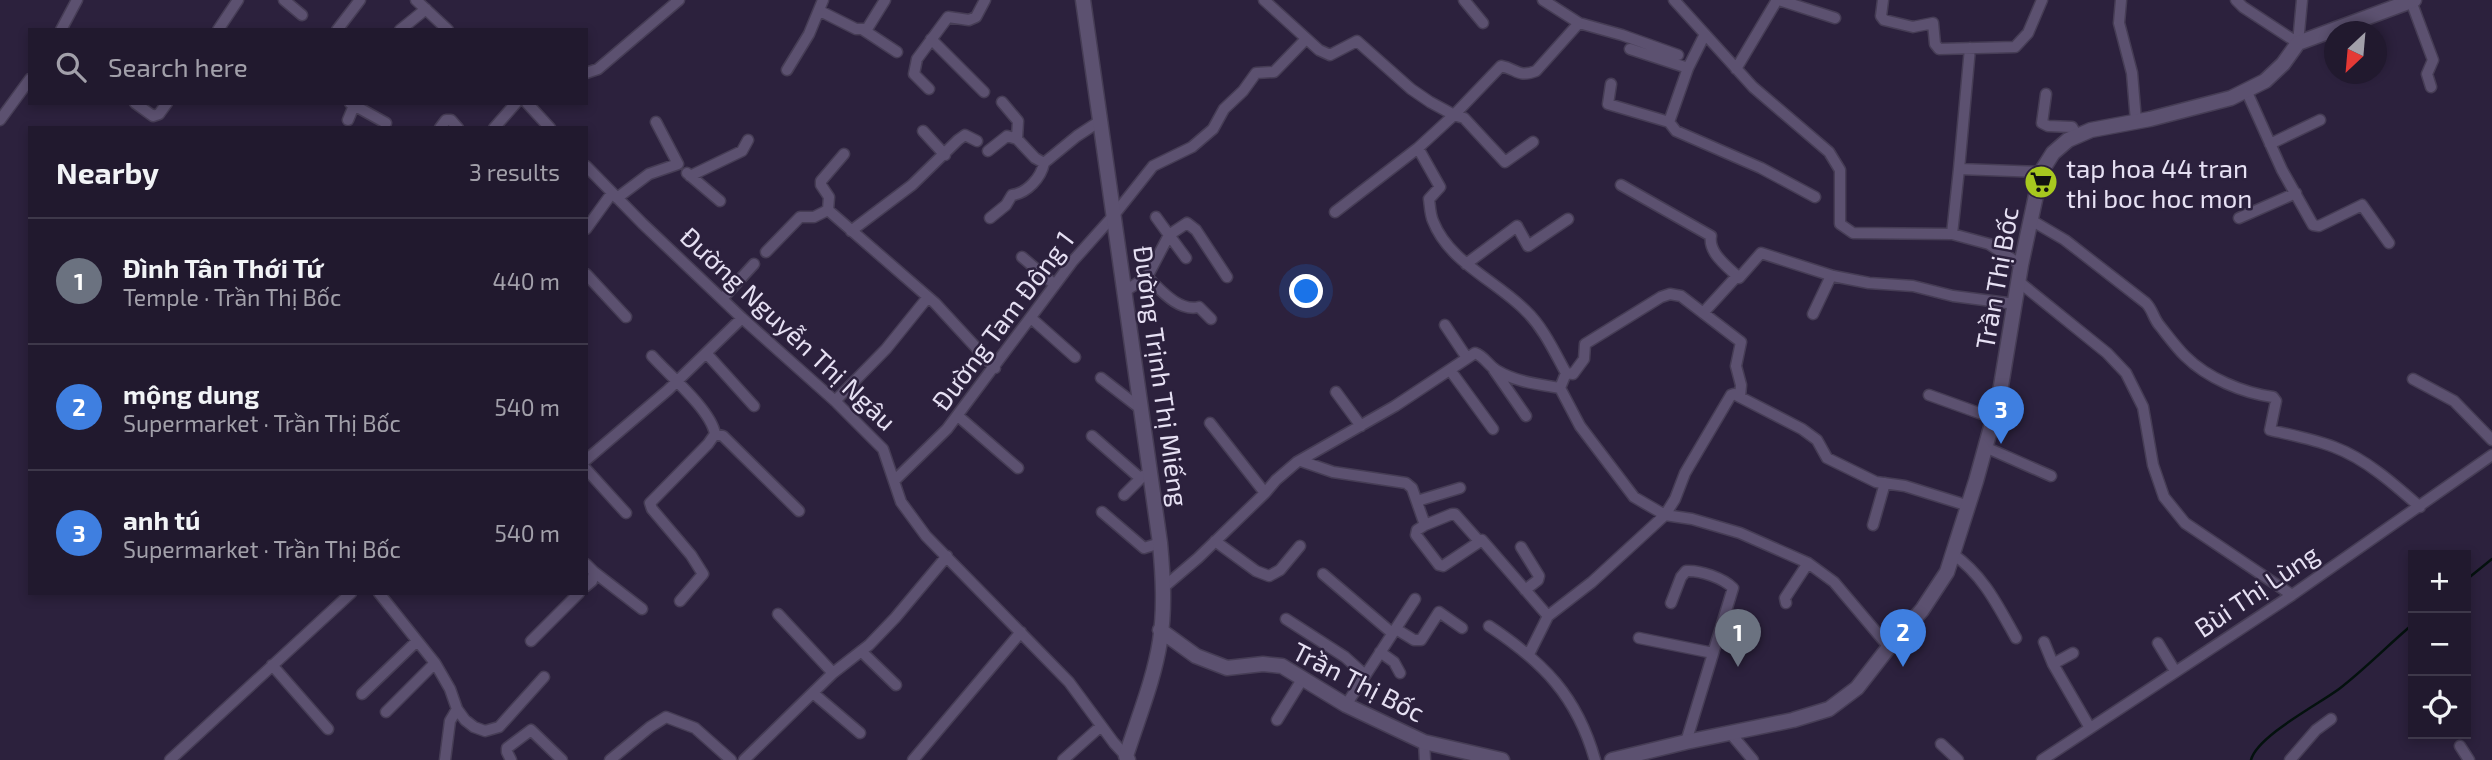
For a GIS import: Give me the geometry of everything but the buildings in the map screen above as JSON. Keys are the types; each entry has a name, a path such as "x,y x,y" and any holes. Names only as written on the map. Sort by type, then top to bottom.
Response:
{"street":[{"path":"62,28 77,0"},
{"path":"219,28 238,0"},
{"path":"284,0 302,15"},
{"path":"339,28 360,0"},
{"path":"416,0 446,28"},
{"path":"588,72 598,69 679,0"},
{"path":"788,70 819,4 856,29 867,29 885,0"},
{"path":"929,89 914,75 917,59 948,17 969,20 976,17 985,0"},
{"path":"1264,0 1319,51 1330,55 1357,41 1410,89 1464,118 1505,162 1533,142"},
{"path":"1464,0 1483,23"},
{"path":"1543,0 1579,23 1678,55"},
{"path":"1674,0 1753,87 1829,152 1840,170 1840,224 1844,228 1853,233 1952,234 1989,244 2021,265"},
{"path":"1736,69 1778,0 1835,18"},
{"path":"1883,0 1881,16 1884,20 1913,27 1933,23 1935,44 1938,48 2015,47 2020,44 2031,26 2042,0"},
{"path":"2122,0 2119,23 2132,73 2136,121"},
{"path":"2236,0 2298,43"},
{"path":"2298,43 2302,0"},
{"path":"2298,43 2412,1 2433,60 2427,75 2431,87"},
{"name":"Đường Trịnh Thị Miếng","path":"1086,2 1141,409 1145,473 1160,543 1164,587 1160,640 1127,758"},
{"path":"402,28 426,9"},
{"path":"1335,212 1418,148 1501,66 1518,74 1536,71 1579,23"},
{"path":"862,29 897,52"},
{"path":"1669,122 1688,68 1705,34"},
{"name":"Đường Tam Đông 1","path":"895,480 958,416 1072,262 1153,166 1192,147 1213,129 1224,109 1256,73 1274,72 1306,38"},
{"path":"931,39 984,92"},
{"name":"Trần Thị Bốc","path":"1613,760 1793,720 1829,709 1857,688 1922,610 1947,572 1986,447 2041,172 2053,153 2077,136 2091,130 2231,98 2265,80 2283,64 2298,43"},
{"path":"1952,234 1970,48"},
{"path":"1630,49 1688,68"},
{"path":"0,120 28,82"},
{"path":"1612,84 1608,104 1669,122 1676,131 1761,167 1815,197"},
{"path":"2246,90 2270,144 2315,227 2362,205 2389,243"},
{"path":"2046,94 2042,122 2048,126 2072,127 2077,136"},
{"path":"1002,102 1018,121 1017,139"},
{"path":"138,105 153,116"},
{"path":"147,126 153,116 159,114 166,105"},
{"path":"348,120 353,105"},
{"path":"355,105 386,123"},
{"path":"496,126 514,105"},
{"path":"529,105 548,126"},
{"path":"442,126 446,120 452,120 456,126"},
{"path":"2270,144 2320,120"},
{"path":"990,218 1006,205 1012,195 1021,193 1041,174 1044,163 1100,121"},
{"path":"656,122 677,164 720,201"},
{"path":"923,131 945,155"},
{"path":"851,231 912,185 965,135 977,141"},
{"path":"988,151 1007,136 1017,139 1035,158 1044,163"},
{"path":"690,176 742,151 748,140"},
{"path":"1418,148 1440,187 1429,199 1432,220 1449,247 1466,264 1503,289 1527,312 1554,350 1566,373 1560,388 1580,426 1634,497 1665,514 1740,533 1808,563 1834,582 1889,647"},
{"path":"844,154 821,181 828,197 828,210 928,298 995,368"},
{"path":"588,227 615,196 649,174 677,164"},
{"name":"Đường Nguyễn Thị Ngâu","path":"588,168 722,299 835,401 883,449 901,502 926,536 1069,682 1127,758"},
{"path":"1959,169 2041,172"},
{"path":"1621,185 1711,236 1710,243 1715,253 1737,276"},
{"path":"2239,218 2296,193"},
{"path":"766,252 800,217 814,217 828,210"},
{"path":"1156,218 1186,258"},
{"path":"1466,264 1517,226 1528,246 1568,219"},
{"path":"2031,220 2065,240 2146,303 2153,311 2155,320 2184,355 2200,368 2248,394 2273,397 2276,401 2270,430 2335,447 2394,483 2420,507"},
{"path":"1125,291 1147,277 1169,235 1185,223 1190,224 1227,276"},
{"path":"1703,313 1761,253 1831,276 1868,283 1913,286 1953,296 2015,304"},
{"path":"1022,257 1055,285"},
{"path":"722,299 754,264"},
{"path":"588,276 626,317"},
{"path":"1813,314 1831,276"},
{"path":"1147,277 1170,298 1188,308 1199,307 1212,319"},
{"path":"2018,281 2107,353 2126,373 2143,407 2153,465 2164,498 2185,523 2292,595"},
{"path":"1566,373 1573,374 1584,359 1585,344 1670,294 1681,296 1741,342 1736,366 1741,385 1740,397"},
{"path":"835,401 886,349 928,298"},
{"path":"588,458 676,383 742,318"},
{"path":"1031,318 1075,357"},
{"path":"1445,325 1467,358"},
{"path":"1164,587 1276,480 1301,461 1475,353 1493,368 1526,416"},
{"path":"707,354 754,406"},
{"path":"652,356 713,425 715,434 650,503 703,574 680,601"},
{"path":"1493,368 1513,380 1560,388"},
{"path":"1450,370 1493,429"},
{"path":"1101,378 1141,409"},
{"path":"2413,379 2454,401 2492,440"},
{"path":"1336,392 1361,426"},
{"path":"1529,654 1548,616 1592,582 1665,514 1675,499 1685,473 1729,398 1734,394 1802,429 1817,440 1827,458 1876,482 1905,485 1969,506"},
{"path":"1929,395 1993,418"},
{"path":"958,416 1018,468"},
{"path":"1210,423 1265,493"},
{"path":"715,434 723,436 799,511"},
{"path":"1092,436 1145,473 1124,495"},
{"path":"1986,447 2051,476"},
{"name":"Bùi Thị Lùng","path":"2042,760 2292,595 2492,456"},
{"path":"1301,461 1333,472 1406,482 1412,488 1425,526"},
{"path":"588,471 626,513"},
{"path":"1873,525 1885,483"},
{"path":"1417,501 1460,488"},
{"path":"1102,512 1144,548 1160,543"},
{"path":"1479,541 1441,566 1416,534 1417,530 1455,514 1479,541 1482,540 1548,616"},
{"path":"1215,541 1256,571 1269,576 1280,570 1300,546"},
{"path":"1521,547 1539,576 1538,580 1525,590"},
{"path":"1953,555 1968,565 1990,591 2016,638"},
{"path":"747,759 833,673 862,652 895,618 947,556"},
{"path":"1786,603 1785,598 1808,563"},
{"path":"588,584 592,581 590,568"},
{"path":"590,568 642,609"},
{"path":"1671,603 1686,571 1695,571 1732,585 1686,742"},
{"path":"1323,574 1394,631 1413,640 1421,640 1439,612 1462,628"},
{"path":"170,760 349,595"},
{"path":"381,595 435,663 457,709 474,727 485,731 499,727 544,677"},
{"path":"531,641 577,595"},
{"path":"1346,705 1415,599"},
{"path":"778,614 833,673"},
{"path":"1286,619 1345,657 1365,675"},
{"path":"1489,626 1529,654 1550,674 1589,738 1595,760"},
{"name":"Trần Thị Bốc","path":"1160,630 1196,656 1227,668 1274,664 1282,666 1346,705 1424,742 1502,760"},
{"path":"913,760 1021,632"},
{"path":"1639,638 1713,653"},
{"path":"362,694 417,640"},
{"path":"2044,642 2053,664 2090,728"},
{"path":"2158,643 2175,671"},
{"path":"862,652 896,685"},
{"path":"1380,652 1394,662 1400,673"},
{"path":"2053,664 2073,653"},
{"path":"386,712 435,663"},
{"path":"272,664 328,729"},
{"path":"1277,720 1303,678"},
{"path":"813,693 860,733"},
{"path":"445,760 450,721 457,709"},
{"path":"610,760 666,717 695,728 731,760"},
{"path":"2290,760 2316,730 2331,719"},
{"path":"1063,760 1101,726"},
{"path":"511,760 506,752 507,748 533,730 562,760"},
{"path":"1731,734 1753,760"},
{"path":"1424,742 1425,760"},
{"path":"1941,744 1958,760"},
{"path":"2460,746 2469,760"}],"waterway":[{"path":"2471,576 2492,559"},
{"path":"2251,760 2264,741 2339,689 2408,628"}],"place":[{"name":"tap hoa 44 tran thi boc hoc mon","path":"2041,182"},
{"name":"anh tú","path":"2001,444"},
{"name":"Đình Tân Thới Tứ","path":"1738,667"},
{"name":"mộng dung","path":"1903,667"}]}
